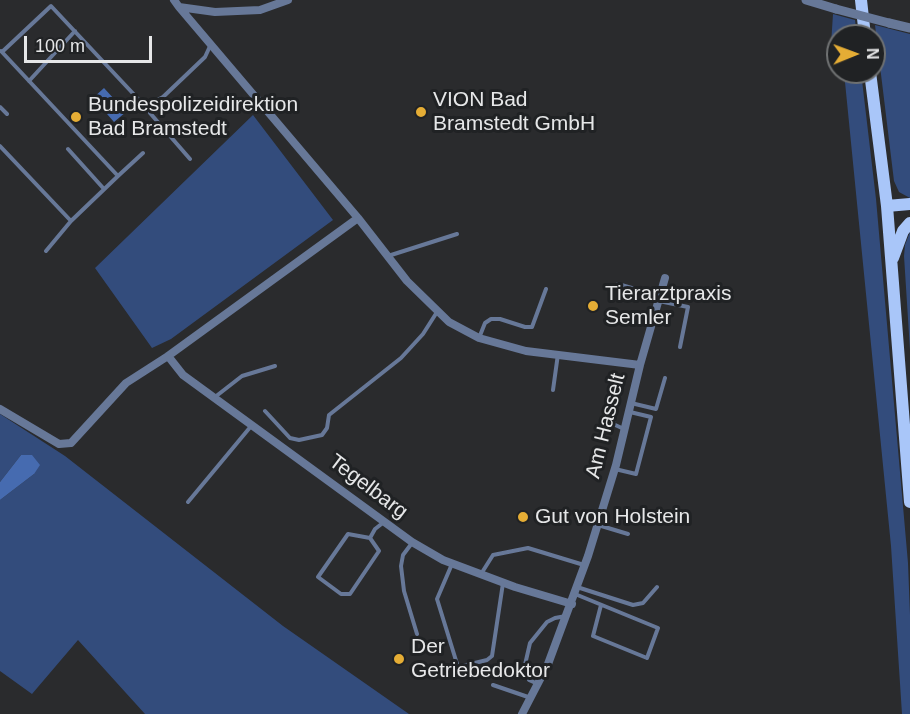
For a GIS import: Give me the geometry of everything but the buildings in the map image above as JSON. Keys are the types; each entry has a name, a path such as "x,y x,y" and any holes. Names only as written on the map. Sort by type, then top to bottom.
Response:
{"main road":[{"path":"861,0 864,24"},
{"path":"872,84 888,212 910,502"},
{"path":"888,212 910,204"},
{"path":"888,212 910,220 903,231 892,262"}],"street":[{"path":"177,3 215,12 260,10 288,0"},
{"path":"806,0 910,28"},
{"path":"177,3 358,218 407,281 437,312 459,329 479,338 526,351 640,365"},
{"path":"0,409 59,444 71,443 126,383 168,356 358,218"},
{"name":"Am Hasselt","path":"522,714 538,684 572,604 585,565 615,468 640,365 665,278"},
{"name":"Tegelbarg","path":"168,356 183,375 412,543 452,564 572,604"}],"lane":[{"path":"118,176 1,51 51,6 141,102 150,104 163,97 205,57 211,44"},
{"path":"29,81 75,31"},
{"path":"150,104 150,113 190,159"},
{"path":"0,107 7,114"},
{"path":"0,146 71,221"},
{"path":"68,149 104,189"},
{"path":"46,251 71,221 143,153"},
{"path":"388,256 457,234"},
{"path":"618,284 688,307 680,347"},
{"path":"479,338 485,323 491,319 531,327 546,289"},
{"path":"265,411 290,438 299,440 322,435 327,428 329,415 401,358 423,334 437,312"},
{"path":"553,390 558,354"},
{"path":"214,397 242,376 275,366"},
{"path":"630,407 656,409 665,378"},
{"path":"619,385 613,424 625,430"},
{"path":"615,468 636,474 651,417 630,407"},
{"path":"188,502 253,425"},
{"path":"370,538 375,529 384,522"},
{"path":"598,525 628,534"},
{"path":"348,534 370,538 379,551 350,594 341,594 318,577 348,534"},
{"path":"412,543 403,555 401,566 404,591 417,634"},
{"path":"481,574 493,555 528,548 585,565"},
{"path":"452,564 437,599 458,667 487,660 492,656 504,582"},
{"path":"576,591 633,605 643,603 657,587"},
{"path":"576,591 601,605 658,628 647,658 593,636 601,605"},
{"path":"538,684 530,680 524,669 530,643 547,622 567,615"},
{"path":"493,685 531,698"}],"shaded area":[{"path":"833,14 855,20 856,24 832,24"},
{"path":"886,28 910,34 910,198 899,192 894,181 882,84 886,84"},
{"path":"845,84 862,84 876,199 908,563 910,714 902,714 891,546"},
{"path":"104,88 126,112 114,122 93,98"},
{"path":"253,115 333,220 171,339 152,348 95,268"},
{"path":"910,232 910,350 904,256"},
{"path":"0,414 65,456 283,626 409,714 145,714 78,640 32,694 0,671 0,500 34,474 21,455 0,482"},
{"path":"21,455 32,455 40,465 34,474 0,500 0,482"}],"place":[{"name":"VION Bad Bramstedt GmbH","path":"421,112"},
{"name":"Bundespolizeidirektion Bad Bramstedt","path":"76,117"},
{"name":"Tierarztpraxis Semler","path":"593,306"},
{"name":"Gut von Holstein","path":"523,517"},
{"name":"Der Getriebedoktor","path":"399,659"}]}
